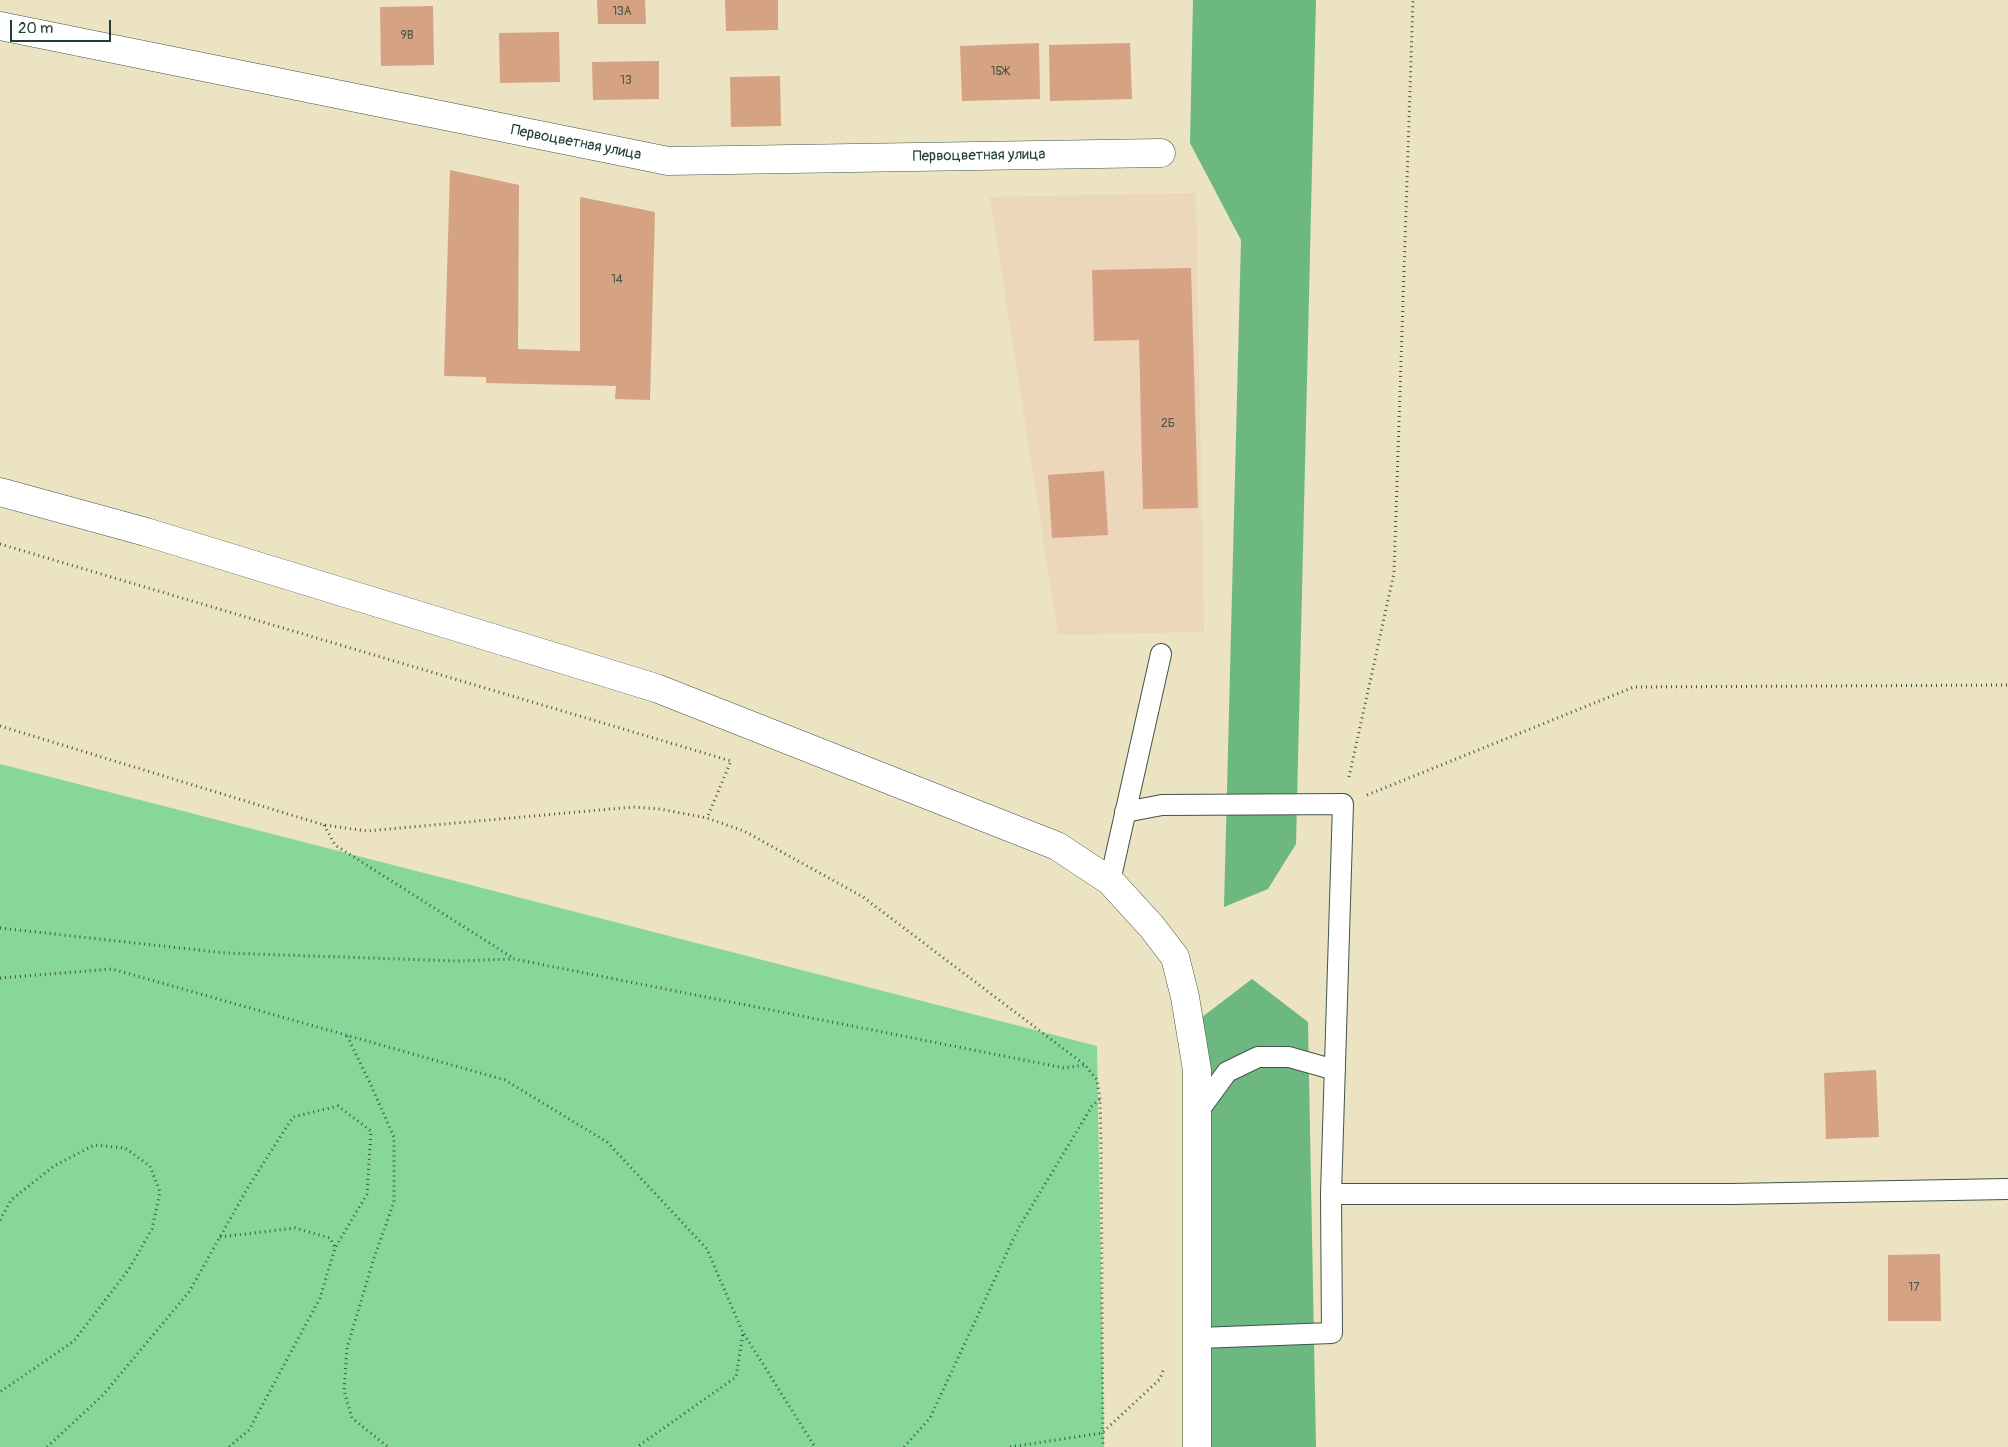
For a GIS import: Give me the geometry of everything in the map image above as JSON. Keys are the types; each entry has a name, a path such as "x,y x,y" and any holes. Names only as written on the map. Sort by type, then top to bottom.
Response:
{"street":[{"name":"Первоцветная улица","path":"0,26 668,161 1161,153"},
{"path":"0,492 146,532 656,688 1057,846 1110,881 1152,927 1175,957 1186,996 1197,1070 1197,1447"}],"lane":[{"path":"1110,881 1161,654"},
{"path":"1125,812 1162,805 1343,804 1331,1194 1332,1333 1198,1338"},
{"path":"1198,1113 1227,1072 1258,1057 1288,1056 1335,1070"},
{"path":"1331,1194 1731,1194 2008,1189"}],"path":[{"path":"1343,804 1394,573 1413,0"},
{"path":"0,544 731,761 707,818"},
{"path":"1343,804 1634,686 2008,685"},
{"path":"0,726 324,824 367,830 633,807 660,808 707,818 744,831 863,897 1086,1064 1097,1080 1100,1098 1103,1447"},
{"path":"324,824 335,845 514,959"},
{"path":"0,928 226,953 457,961 514,959 1064,1068 1086,1064"},
{"path":"0,978 112,969 505,1080 607,1142 707,1249 743,1333 815,1447"},
{"path":"347,1036 394,1137 394,1202 374,1258 347,1348 344,1392 352,1418 388,1447"},
{"path":"904,1447 930,1418 1018,1229 1092,1106 1100,1098"},
{"path":"47,1447 103,1395 189,1292 247,1189 293,1117 338,1106 371,1131 367,1194 335,1248 320,1298 249,1430 229,1447"},
{"path":"0,1220 10,1200 54,1166 94,1145 125,1148 150,1166 160,1192 152,1228 139,1253 74,1341 0,1392"},
{"path":"220,1238 295,1228 330,1238 335,1248"},
{"path":"637,1447 736,1377 743,1333"},
{"path":"1010,1447 1102,1433 1160,1379 1166,1363"}],"shaded area":[{"path":"1196,193 1204,632 1058,635 990,197"}],"green space":[{"path":"1193,0 1316,0 1296,844 1268,889 1224,907 1241,240 1190,143"},
{"path":"0,764 1097,1046 1104,1447 0,1447"},
{"path":"1252,979 1308,1022 1316,1447 1201,1447 1193,1024"}],"building":[{"path":"597,0 645,0 646,24 598,24"},
{"path":"725,0 778,0 778,30 726,31"},
{"path":"433,6 434,65 381,66 380,7"},
{"path":"559,32 560,82 500,83 499,33"},
{"path":"1039,43 1040,99 962,101 960,46"},
{"path":"1130,43 1132,99 1050,101 1049,45"},
{"path":"659,61 659,99 593,100 592,62"},
{"path":"780,76 781,126 731,127 730,77"},
{"path":"450,170 519,185 518,349 580,351 580,197 655,212 650,400 615,399 616,386 486,383 486,377 444,376"},
{"path":"1191,268 1198,508 1143,509 1139,340 1094,341 1092,270"},
{"path":"1104,471 1108,535 1052,538 1048,475"},
{"path":"1876,1070 1879,1137 1826,1139 1824,1073"},
{"path":"1940,1254 1941,1321 1888,1321 1888,1255"}]}
